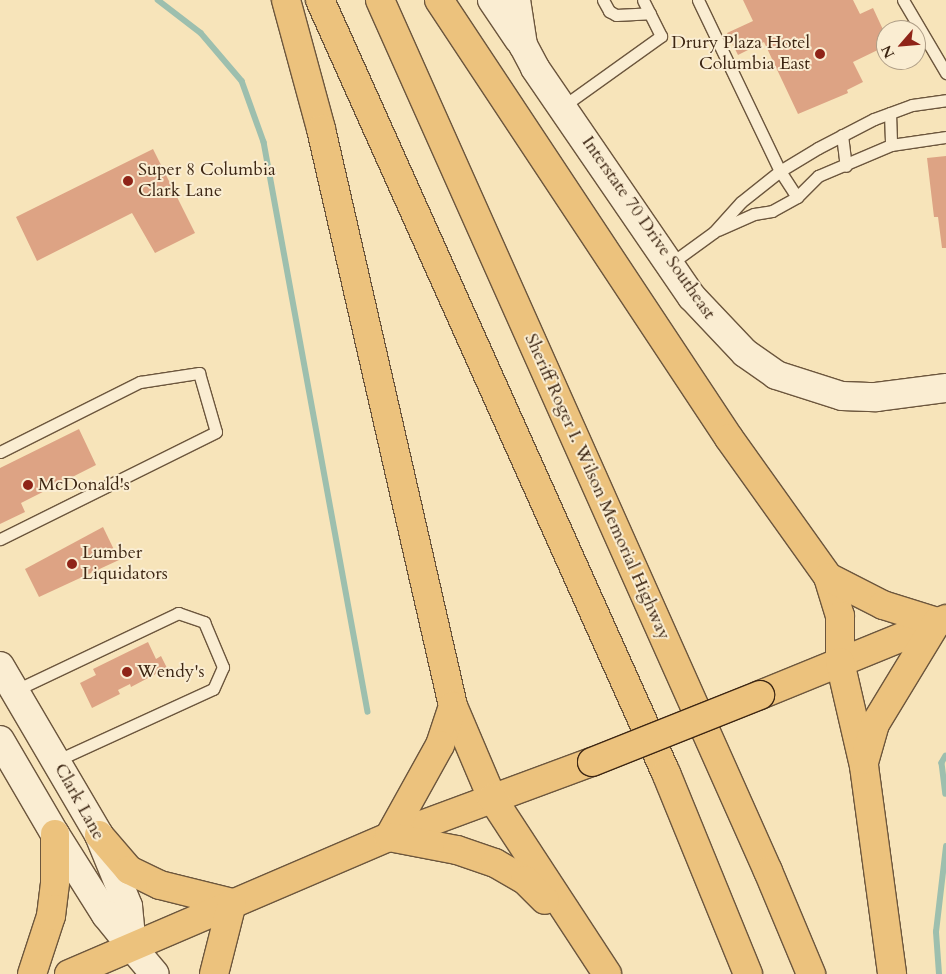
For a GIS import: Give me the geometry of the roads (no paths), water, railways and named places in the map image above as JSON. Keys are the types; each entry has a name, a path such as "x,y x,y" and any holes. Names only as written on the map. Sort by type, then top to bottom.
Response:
{"highway":[{"path":"286,0 321,129 453,706 492,798 577,933 607,974"},
{"path":"320,0 666,773 748,974"},
{"name":"Sheriff Roger I. Wilson Memorial Highway","path":"380,0 812,974"},
{"path":"439,0 724,430 828,576 840,616 840,662 864,766 892,974"},
{"path":"828,576 883,604 942,621"},
{"path":"69,974 389,837 592,762 942,621"},
{"path":"864,766 875,724 942,621"},
{"path":"389,837 440,745 453,706"},
{"path":"32,974 51,916 55,882 55,834"},
{"path":"99,835 129,870 160,885 232,903"},
{"path":"389,837 457,850 495,863 525,880 577,933"},
{"path":"214,974 232,903"}],"street":[{"name":"Interstate 70 Drive Southeast","path":"492,0 512,33 523,45 562,107 670,264 718,326 776,375 842,396 876,397 946,388"},
{"name":"Interstate 70 Drive Southeast","path":"516,0 523,45"},
{"name":"Clark Lane","path":"0,666 99,835 128,906 132,947"},
{"name":"Clark Lane","path":"0,740 55,834 106,915 155,974"}],"lane":[{"path":"603,0 609,11 616,14 650,13"},
{"path":"562,107 661,36 644,0"},
{"path":"698,0 780,171 798,196"},
{"path":"903,0 946,73"},
{"path":"714,232 741,202 780,171 842,136 890,113 912,105 946,100"},
{"path":"890,113 891,145"},
{"path":"842,136 846,166"},
{"path":"670,264 714,232 754,214 772,211 798,196 818,176 846,166 891,145 946,137"},
{"path":"0,452 140,382 198,373 216,432 0,539"},
{"path":"14,691 178,613 204,622 223,667 213,689 56,760"}],"waterway":[{"path":"158,0 201,33 242,81 264,142 368,712"},
{"path":"946,756 942,763 946,794"},
{"path":"939,974 936,932 946,847"}],"place":[{"name":"Drury Plaza Hotel Columbia East","path":"820,54"},
{"name":"Super 8 Columbia Clark Lane","path":"128,181"},
{"name":"McDonald's","path":"28,485"},
{"name":"Lumber Liquidators","path":"72,564"},
{"name":"Wendy's","path":"127,672"}]}
